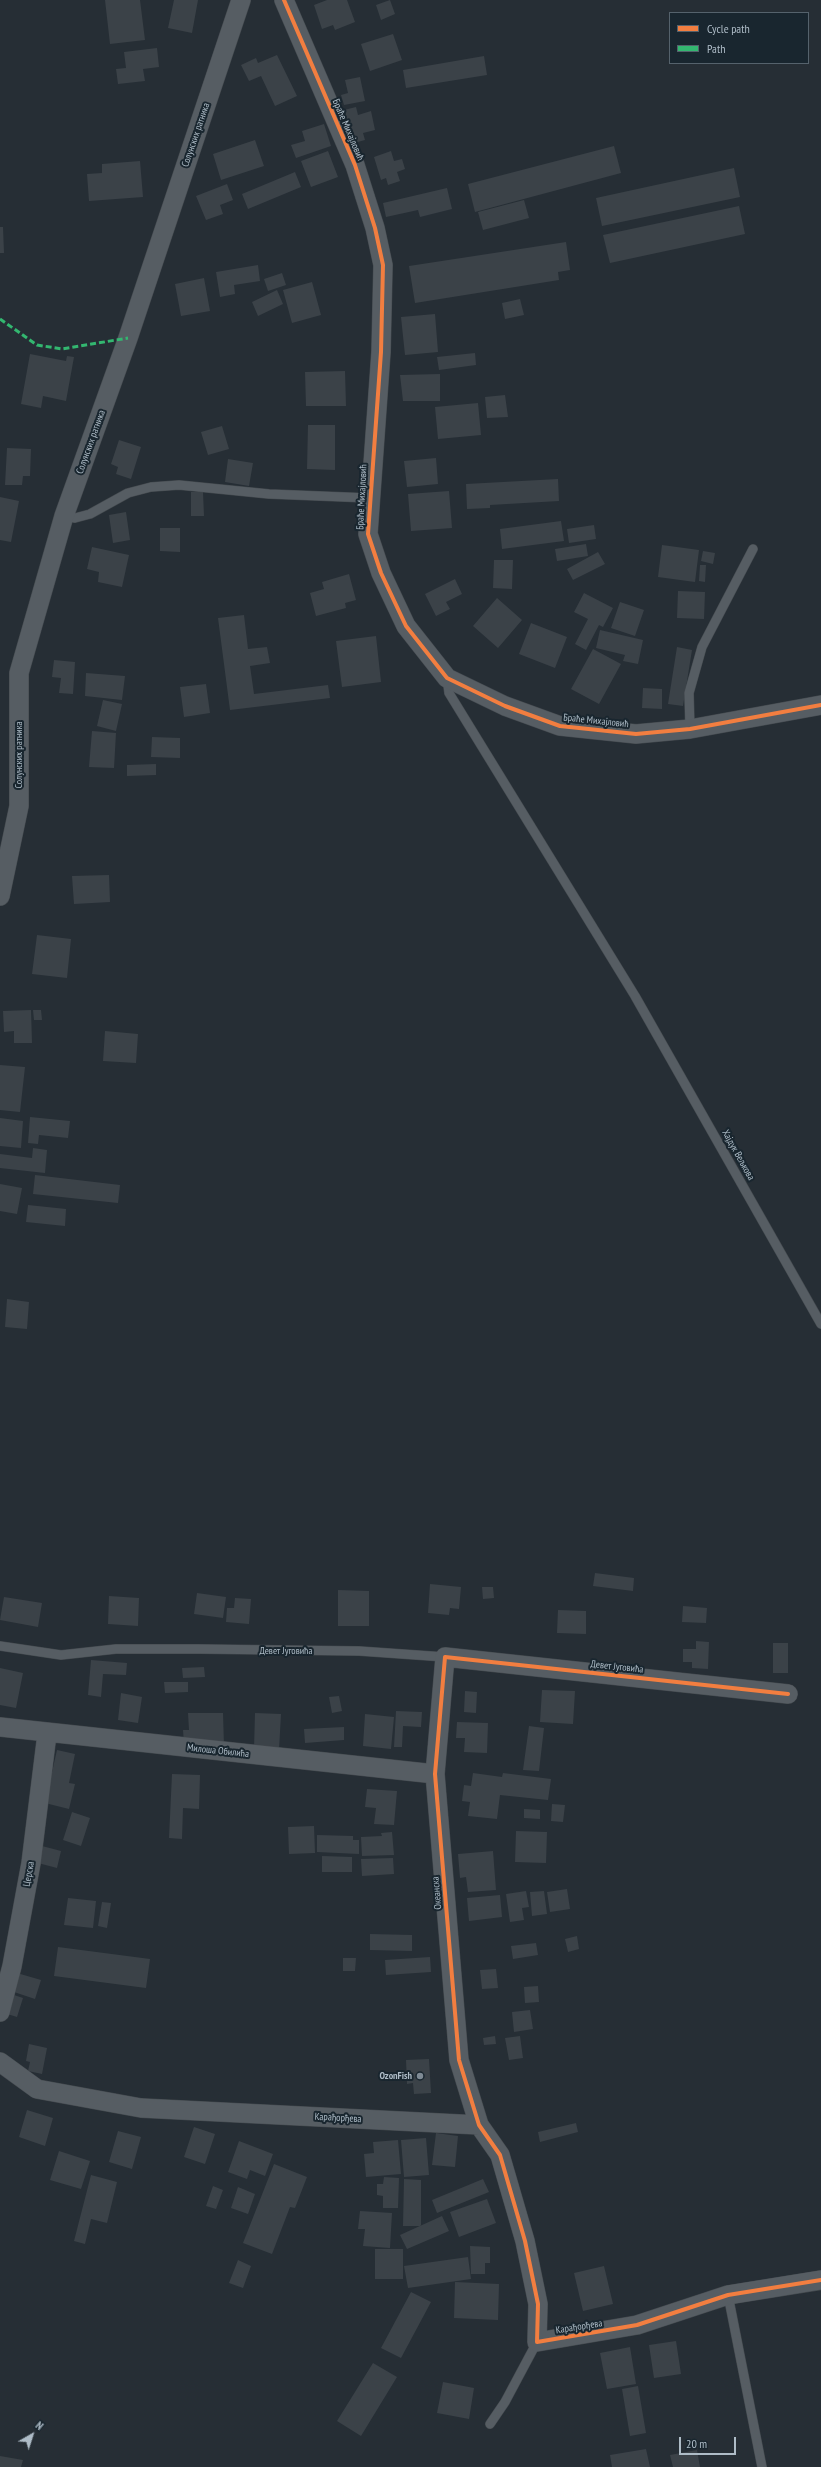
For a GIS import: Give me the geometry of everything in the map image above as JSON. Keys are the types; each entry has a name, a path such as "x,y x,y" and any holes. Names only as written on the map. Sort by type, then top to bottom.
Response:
{"street":[{"name":"Солунских ратника","path":"0,896 19,806 19,673 64,516 130,331 241,0"},
{"name":"Браће Михајловић","path":"284,0 355,165 375,228 383,265 381,352 368,534 381,573 406,626 447,678 504,706 560,726 636,734 690,729 821,705"},
{"name":"Девет Југовића","path":"445,1657 788,1694"},
{"name":"Океанска","path":"445,1657 435,1774 459,2060 479,2125"},
{"name":"Милоша Обилића","path":"0,1727 47,1734 435,1774"},
{"name":"Церска","path":"0,2012 8,1985 31,1863 47,1734"},
{"name":"Карађорђева","path":"0,2062 37,2089 141,2108 479,2125"},
{"path":"479,2125 500,2155 525,2241 538,2304 537,2342"},
{"name":"Карађорђева","path":"537,2342 637,2325 728,2295 821,2280"}],"lane":[{"path":"64,516 75,518 90,514 128,494 151,487 179,485 269,494 370,498"},
{"path":"690,729 689,693 702,647 753,549"},
{"name":"Хајдук Вељкова","path":"447,678 449,693 635,996 821,1324"},
{"name":"Девет Југовића","path":"0,1646 61,1655 116,1649 199,1649 360,1651 445,1657"},
{"path":"728,2295 762,2467"},
{"path":"490,2424 504,2402 537,2342"}],"building":[{"path":"105,0 140,0 145,40 110,44"},
{"path":"174,0 198,0 192,33 168,28"},
{"path":"327,0 347,0 355,22 335,30 333,25 322,29 314,5"},
{"path":"390,0 395,14 381,20 376,5"},
{"path":"393,34 402,60 370,71 361,44"},
{"path":"157,48 159,67 143,69 145,81 118,84 116,69 126,68 124,52"},
{"path":"277,55 297,96 275,106 261,76 249,81 241,65 256,58 258,63"},
{"path":"484,56 487,75 406,88 403,70"},
{"path":"360,77 365,101 344,105 341,95 348,93 345,80"},
{"path":"356,107 358,115 371,111 375,130 363,133 365,140 354,143 344,110"},
{"path":"324,124 331,146 296,158 291,145 305,141 302,131"},
{"path":"255,140 264,166 221,180 213,154"},
{"path":"614,146 621,173 475,212 468,184"},
{"path":"328,151 338,177 311,187 301,161"},
{"path":"391,151 394,161 402,159 405,169 397,172 400,181 388,185 386,178 381,180 374,157"},
{"path":"140,161 143,197 89,201 87,174 102,173 102,164"},
{"path":"734,168 740,197 602,226 596,198"},
{"path":"295,172 301,187 248,209 242,194"},
{"path":"227,184 233,200 220,205 223,214 206,220 196,196"},
{"path":"447,188 452,209 420,217 418,210 386,217 383,203"},
{"path":"524,200 529,218 483,230 478,212"},
{"path":"739,206 745,234 610,263 603,235"},
{"path":"0,227 3,227 4,253 0,253"},
{"path":"566,242 570,270 558,272 559,280 415,303 409,266"},
{"path":"258,265 260,281 234,285 235,294 220,297 216,272"},
{"path":"282,273 286,285 268,291 264,279"},
{"path":"204,278 210,311 181,316 175,284"},
{"path":"312,282 321,315 292,323 283,290"},
{"path":"277,290 283,304 258,316 252,302"},
{"path":"520,299 524,315 505,319 502,303"},
{"path":"435,314 438,352 405,355 401,317"},
{"path":"475,353 476,365 439,370 437,357"},
{"path":"30,354 66,361 67,356 74,357 66,401 43,396 41,408 21,404"},
{"path":"345,371 346,406 306,406 305,372"},
{"path":"440,374 440,401 403,401 400,375"},
{"path":"505,395 508,417 487,418 485,397"},
{"path":"478,403 481,435 438,439 435,407"},
{"path":"308,425 335,425 335,470 307,469"},
{"path":"222,426 229,449 208,455 201,432"},
{"path":"119,440 141,447 131,479 116,474 118,467 111,464"},
{"path":"7,448 31,449 30,476 23,476 22,485 5,485"},
{"path":"436,458 438,484 407,487 404,461"},
{"path":"228,459 253,463 249,486 225,482"},
{"path":"558,479 559,501 490,505 490,508 467,509 466,484"},
{"path":"449,491 452,528 411,531 408,494"},
{"path":"191,492 203,492 204,516 191,516"},
{"path":"0,497 19,501 11,542 0,540"},
{"path":"126,512 130,540 113,543 109,515"},
{"path":"561,521 564,541 502,549 500,529"},
{"path":"594,525 596,539 569,543 567,529"},
{"path":"160,528 180,528 180,552 160,551"},
{"path":"586,544 588,556 557,561 555,549"},
{"path":"662,545 699,550 695,582 658,577"},
{"path":"92,547 129,555 122,587 98,582 99,572 87,569"},
{"path":"703,551 715,553 713,564 701,561"},
{"path":"598,552 605,564 573,580 567,569"},
{"path":"494,560 513,560 512,589 493,588"},
{"path":"700,565 706,565 705,582 699,581"},
{"path":"349,574 356,600 345,603 346,608 316,616 310,593 324,589 322,582"},
{"path":"455,579 462,594 446,602 450,609 436,616 425,594"},
{"path":"678,591 705,592 704,619 677,618"},
{"path":"584,593 613,608 603,627 599,625 586,650 575,644 588,619 574,612"},
{"path":"497,598 522,620 498,648 473,626"},
{"path":"620,602 644,610 635,636 611,628"},
{"path":"244,615 248,649 267,647 270,663 250,666 254,694 328,685 330,698 230,710 218,618"},
{"path":"531,623 567,637 555,668 519,654"},
{"path":"600,630 643,640 638,664 623,661 625,655 596,648"},
{"path":"376,636 381,682 342,687 336,641"},
{"path":"677,647 692,650 683,706 668,704"},
{"path":"593,649 621,664 599,704 571,689"},
{"path":"54,660 75,662 73,694 59,693 61,678 52,677"},
{"path":"86,673 125,676 122,700 85,696"},
{"path":"206,684 210,713 184,717 180,687"},
{"path":"643,688 662,689 662,709 642,708"},
{"path":"103,700 122,704 116,731 97,726"},
{"path":"92,731 116,733 114,768 89,767"},
{"path":"152,737 180,738 180,758 151,757"},
{"path":"156,764 156,775 127,776 127,765"},
{"path":"109,875 110,902 74,904 72,876"},
{"path":"37,935 71,939 67,978 32,974"},
{"path":"31,1010 32,1043 14,1043 14,1031 4,1032 3,1011"},
{"path":"33,1010 41,1010 42,1020 34,1020"},
{"path":"105,1031 138,1034 136,1063 103,1061"},
{"path":"0,1065 25,1067 20,1112 0,1110"},
{"path":"30,1117 70,1121 68,1138 39,1135 38,1144 28,1143"},
{"path":"0,1118 23,1121 21,1148 0,1146"},
{"path":"33,1148 47,1150 45,1173 0,1168 0,1154 32,1158"},
{"path":"35,1175 120,1185 118,1203 33,1194"},
{"path":"0,1184 22,1188 17,1214 0,1211"},
{"path":"28,1205 66,1209 65,1226 26,1222"},
{"path":"7,1299 29,1302 27,1329 5,1327"},
{"path":"595,1573 634,1578 633,1591 593,1586"},
{"path":"430,1584 461,1587 459,1609 450,1608 449,1615 428,1613"},
{"path":"482,1587 493,1587 494,1598 483,1599"},
{"path":"338,1590 369,1591 369,1626 338,1626"},
{"path":"197,1593 226,1597 223,1618 194,1614"},
{"path":"109,1596 139,1598 138,1626 108,1624"},
{"path":"4,1597 42,1603 38,1627 0,1620"},
{"path":"235,1598 251,1599 249,1624 226,1622 227,1608 234,1608"},
{"path":"683,1606 707,1608 706,1623 682,1622"},
{"path":"558,1610 586,1611 586,1634 557,1633"},
{"path":"696,1641 709,1642 708,1669 692,1668 692,1662 683,1662 683,1649 696,1649"},
{"path":"773,1643 788,1643 788,1673 773,1673"},
{"path":"91,1660 127,1663 126,1675 103,1674 101,1697 88,1695"},
{"path":"204,1667 205,1677 183,1678 182,1668"},
{"path":"0,1668 23,1673 16,1708 0,1705"},
{"path":"164,1682 188,1682 188,1692 165,1693"},
{"path":"542,1690 575,1691 573,1724 540,1722"},
{"path":"465,1691 477,1692 476,1713 464,1712"},
{"path":"121,1693 142,1697 138,1723 118,1720"},
{"path":"339,1696 342,1711 332,1713 329,1697"},
{"path":"396,1711 422,1712 421,1727 403,1726 402,1747 394,1747"},
{"path":"188,1713 223,1713 224,1746 184,1744 183,1730 189,1730"},
{"path":"255,1713 281,1714 279,1750 254,1749"},
{"path":"365,1714 394,1717 391,1749 363,1746"},
{"path":"457,1722 488,1723 487,1753 464,1752 465,1738 456,1738"},
{"path":"529,1726 544,1728 539,1771 523,1770"},
{"path":"344,1727 344,1740 305,1743 304,1729"},
{"path":"57,1750 75,1754 69,1783 75,1784 69,1809 45,1803"},
{"path":"473,1773 502,1777 503,1773 551,1779 548,1800 500,1795 497,1819 468,1816 470,1802 462,1801 464,1785 471,1786"},
{"path":"172,1774 200,1775 199,1809 183,1808 182,1839 169,1838"},
{"path":"367,1789 397,1791 394,1825 374,1824 376,1808 365,1807"},
{"path":"552,1804 565,1805 563,1822 551,1821"},
{"path":"524,1809 540,1810 540,1819 524,1818"},
{"path":"72,1812 90,1818 81,1846 63,1840"},
{"path":"314,1826 315,1853 289,1854 288,1827"},
{"path":"516,1831 547,1832 546,1863 515,1862"},
{"path":"392,1832 394,1855 362,1856 361,1837 382,1836 381,1833"},
{"path":"317,1835 353,1836 353,1840 359,1840 359,1854 317,1852"},
{"path":"42,1846 61,1851 57,1868 38,1863"},
{"path":"493,1851 496,1890 468,1892 466,1877 460,1878 458,1854"},
{"path":"322,1856 352,1857 352,1872 322,1872"},
{"path":"393,1858 394,1874 362,1876 361,1859"},
{"path":"567,1889 570,1909 550,1912 547,1892"},
{"path":"526,1891 529,1907 522,1908 524,1920 510,1922 506,1894"},
{"path":"544,1891 547,1914 532,1916 530,1892"},
{"path":"500,1895 502,1917 469,1921 467,1898"},
{"path":"68,1898 96,1901 93,1928 64,1925"},
{"path":"102,1902 111,1903 107,1928 98,1926"},
{"path":"370,1934 412,1935 412,1951 370,1950"},
{"path":"577,1936 579,1949 568,1952 565,1939"},
{"path":"536,1943 538,1955 513,1959 511,1946"},
{"path":"58,1947 150,1959 146,1988 54,1976"},
{"path":"430,1957 431,1972 386,1975 385,1960"},
{"path":"343,1958 356,1958 355,1971 343,1971"},
{"path":"496,1969 498,1988 482,1989 480,1970"},
{"path":"17,1973 41,1980 35,1999 11,1991"},
{"path":"538,1986 539,2002 525,2003 524,1987"},
{"path":"11,1994 23,1998 17,2017 4,2013"},
{"path":"530,2010 533,2029 514,2032 512,2012"},
{"path":"495,2036 496,2044 484,2045 483,2038"},
{"path":"520,2036 523,2058 509,2060 505,2038"},
{"path":"29,2044 47,2048 42,2074 28,2071 30,2062 26,2061"},
{"path":"429,2059 431,2093 414,2094 413,2083 407,2084 406,2060"},
{"path":"27,2110 53,2118 45,2146 19,2137"},
{"path":"576,2123 578,2132 540,2142 538,2132"},
{"path":"194,2127 215,2134 205,2164 184,2157"},
{"path":"118,2131 141,2137 132,2169 109,2162"},
{"path":"436,2133 458,2136 455,2167 432,2165"},
{"path":"426,2138 429,2175 404,2177 401,2140"},
{"path":"398,2140 401,2174 366,2177 364,2154 374,2153 373,2142"},
{"path":"239,2141 273,2154 265,2176 250,2170 247,2179 228,2172"},
{"path":"59,2151 90,2161 81,2189 50,2180"},
{"path":"274,2164 307,2177 295,2208 290,2207 272,2254 243,2243"},
{"path":"91,2175 117,2182 107,2223 91,2219 85,2244 74,2241"},
{"path":"384,2177 399,2178 398,2208 383,2208 383,2196 377,2195 377,2184 383,2184"},
{"path":"404,2179 421,2180 421,2226 403,2226"},
{"path":"483,2179 489,2192 437,2213 432,2200"},
{"path":"213,2186 223,2190 216,2209 206,2206"},
{"path":"238,2187 255,2194 248,2214 231,2208"},
{"path":"487,2199 496,2223 459,2237 450,2212"},
{"path":"360,2211 392,2213 390,2248 363,2246 365,2229 358,2229"},
{"path":"442,2216 449,2231 407,2249 400,2235"},
{"path":"470,2246 490,2247 490,2263 485,2263 485,2274 471,2274"},
{"path":"375,2249 403,2249 403,2279 375,2279"},
{"path":"468,2257 471,2279 408,2288 404,2266"},
{"path":"238,2260 251,2266 243,2288 229,2283"},
{"path":"604,2266 613,2304 583,2311 574,2273"},
{"path":"455,2282 499,2284 498,2320 454,2318"},
{"path":"411,2292 431,2302 401,2358 381,2348"},
{"path":"676,2341 681,2374 654,2378 649,2345"},
{"path":"630,2347 636,2384 607,2389 600,2353"},
{"path":"373,2363 397,2377 361,2436 337,2421"},
{"path":"443,2382 474,2388 469,2419 437,2413"},
{"path":"638,2386 646,2433 630,2436 622,2389"},
{"path":"646,2449 650,2467 612,2467 610,2455"},
{"path":"697,2450 700,2467 673,2467 670,2455"},
{"path":"0,2456 23,2460 21,2467 0,2467"}],"marked path":[{"path":"0,319 37,345 62,349 128,338"}],"cycle path":[{"path":"284,0 355,165 375,228 383,265 381,352 368,534 381,573 406,626 447,678 505,706 560,726 636,734 690,729 821,705"},
{"path":"788,1694 445,1657 435,1774 459,2060 479,2125 500,2155 525,2241 538,2304 537,2342 637,2325 728,2295 821,2280"}],"place":[{"name":"OzonFish","path":"420,2076"}]}
